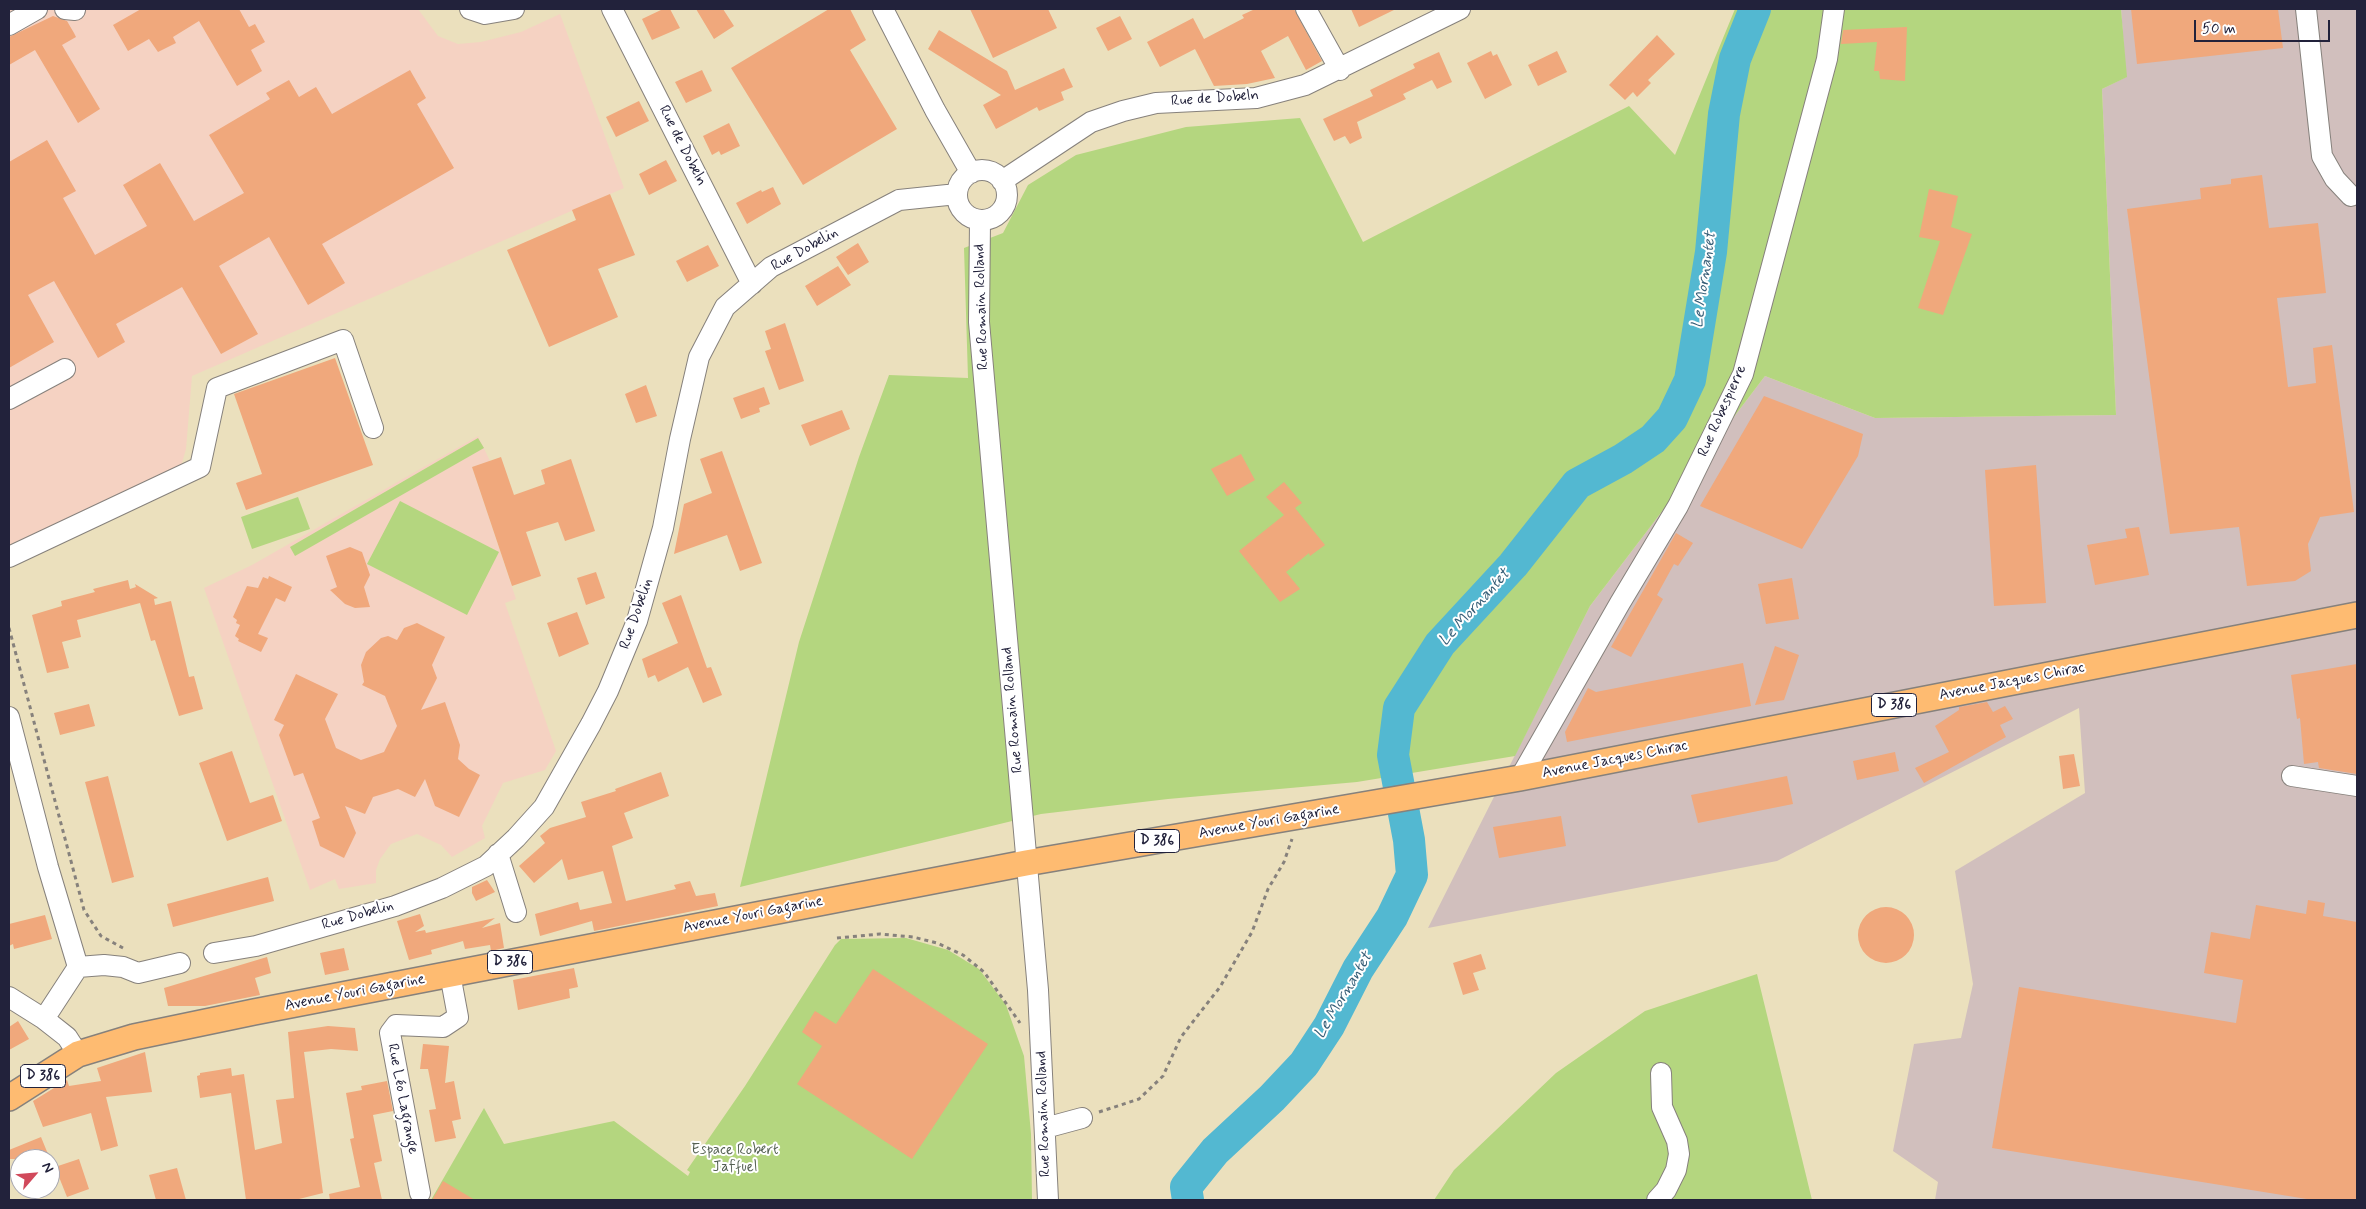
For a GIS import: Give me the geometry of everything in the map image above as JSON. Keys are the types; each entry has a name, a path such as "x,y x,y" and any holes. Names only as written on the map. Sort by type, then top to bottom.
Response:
{"main road":[{"name":"Avenue Jacques Chirac","path":"1432,794 2357,615"},
{"name":"Avenue Youri Gagarine","path":"78,1054 143,1035 1026,863 1432,794"},
{"name":"D 386","path":"9,1098 78,1054"}],"street":[{"path":"9,25 37,9"},
{"path":"470,9 485,14 514,9"},
{"name":"Rue de Dobeln","path":"612,9 752,284"},
{"path":"884,9 935,110 971,173"},
{"path":"1306,9 1340,70"},
{"name":"Rue de Dobeln","path":"1002,181 1091,122 1123,111 1156,103 1256,98 1305,85 1340,70 1460,9"},
{"name":"Rue Robespierre","path":"1520,778 1678,506 1743,374 1827,58 1834,9"},
{"path":"2306,9 2322,156 2335,180 2351,196"},
{"path":"988,171 1002,181 1007,196 1003,209 997,216 980,221 964,213 958,202 957,194 959,184 971,173 988,171"},
{"name":"Rue Dobelin","path":"214,953 256,946 395,906 442,888 486,866 516,838 544,807 608,691 637,621 663,528 680,439 699,357 725,307 771,267 899,200 957,194"},
{"name":"Rue Romain Rolland","path":"980,221 979,322 1042,1054 1048,1200"},
{"path":"9,557 200,467 217,388 343,340 373,428"},
{"path":"9,399 65,369"},
{"path":"9,717 48,867 78,967 44,1019"},
{"path":"2292,776 2357,786"},
{"path":"498,854 516,912"},
{"path":"78,967 104,965 123,967 138,973 180,963"},
{"name":"Rue Léo Lagrange","path":"420,1193 390,1032 396,1025 443,1027 458,1017 450,974"},
{"path":"13,1004 44,1019 67,1037 78,1054"},
{"path":"1657,1200 1666,1190 1676,1170 1679,1154 1677,1141 1662,1106 1661,1072"},
{"path":"1045,1128 1082,1118"}],"path":[{"path":"9,628 84,910 101,936 120,945 133,955 138,973"},
{"path":"1082,1118 1138,1099 1163,1076 1181,1037 1220,987 1252,932 1268,889 1284,862 1292,838 1304,816"},
{"path":"837,938 880,934 913,937 938,943 963,955 984,972 1042,1054"}],"shaded area":[{"path":"9,9 418,9 438,36 458,44 481,42 521,32 560,14 624,188 192,376 186,449 182,463 172,471 9,545"},
{"path":"2121,9 2357,9 2357,1200 1935,1200 1938,1182 1893,1151 1914,1044 1961,1038 1973,984 1955,871 2085,793 2079,708 1777,861 1428,928 1590,606 1765,376 1875,418 2116,415 2102,89 2126,77"},
{"path":"478,436 490,461 472,467 516,599 505,603 556,751 545,770 503,783 482,826 485,838 452,857 441,845 417,834 391,844 380,859 376,870 376,883 339,889 335,879 310,890 204,588 252,565"}],"green space":[{"path":"1735,9 2121,9 2127,77 2102,89 2116,415 1875,418 1765,376 1590,606 1515,756 1357,782 1168,799 1041,814 740,887 799,642 859,457 889,375 968,378 964,248 1003,233 1028,185 1076,155 1186,127 1300,118 1363,242 1629,106 1675,155"},
{"path":"478,438 484,448 295,556 290,547"},
{"path":"298,497 310,529 252,549 241,517"},
{"path":"400,501 499,552 467,615 367,564"},
{"name":"Espace Robert Jaffuel","path":"906,938 948,950 979,969 1006,1005 1024,1056 1031,1134 1032,1200 431,1200 484,1108 504,1144 614,1121 688,1176 690,1172 687,1170 745,1086 835,945 841,939"},
{"path":"1757,974 1812,1200 1434,1200 1454,1170 1556,1073 1645,1011"}],"building":[{"path":"141,9 239,9 249,27 255,24 265,42 251,50 262,71 237,86 199,21 173,37 176,43 158,52 149,39 128,51 113,25"},
{"path":"663,9 670,9 680,28 652,40 642,19"},
{"path":"696,9 723,9 734,26 714,39"},
{"path":"829,9 850,9 866,40 850,50 897,129 803,185 731,68"},
{"path":"970,9 1048,9 1057,28 993,58"},
{"path":"1255,9 1294,9 1322,61 1306,70 1288,36 1261,51 1275,78 1247,84 1214,86 1195,49 1160,67 1147,42 1193,18 1204,39 1244,18 1242,15"},
{"path":"1351,9 1396,9 1359,27"},
{"path":"2131,9 2278,9 2283,48 2137,64"},
{"path":"53,16 67,21 74,33 76,37 62,45 100,109 78,123 35,50 9,65 9,37"},
{"path":"1120,16 1132,39 1108,51 1096,28"},
{"path":"1907,27 1905,81 1880,79 1879,71 1874,71 1877,42 1841,44 1843,30"},
{"path":"939,30 1007,71 1015,90 1064,68 1073,87 1061,92 1064,100 1039,111 1037,107 996,129 983,105 1001,95 928,49"},
{"path":"1657,35 1675,54 1648,80 1651,83 1637,97 1633,92 1625,100 1609,85"},
{"path":"1491,51 1493,56 1497,54 1512,85 1485,99 1467,63"},
{"path":"1557,51 1567,72 1538,86 1528,65"},
{"path":"1439,52 1452,82 1437,89 1432,80 1403,94 1406,99 1357,122 1362,138 1350,144 1345,136 1334,141 1323,119 1373,96 1370,90 1415,68 1413,64"},
{"path":"410,70 426,98 417,104 454,168 322,244 345,283 308,305 269,237 219,266 258,334 221,354 182,287 116,324 125,342 98,358 54,281 28,295 54,342 9,368 9,162 47,140 76,191 63,198 95,255 147,226 123,185 160,163 194,221 244,193 209,135 270,99 266,93 289,80 299,97 316,87 332,114"},
{"path":"702,70 712,91 686,103 675,82"},
{"path":"639,101 649,121 616,137 606,117"},
{"path":"729,123 740,146 721,155 719,151 712,155 703,136"},
{"path":"666,160 677,181 649,195 639,174"},
{"path":"2262,175 2269,228 2318,223 2326,293 2277,298 2288,387 2316,383 2313,348 2332,345 2354,512 2320,517 2308,544 2311,571 2295,581 2247,586 2239,527 2170,534 2127,209 2201,199 2200,188 2231,184 2231,179"},
{"path":"773,187 781,204 747,224 736,203 761,190 762,192"},
{"path":"1929,189 1958,196 1951,227 1972,234 1943,315 1918,308 1940,241 1919,237"},
{"path":"610,194 635,255 598,269 618,317 549,347 507,250 576,220 572,210"},
{"path":"858,243 869,262 848,275 836,257"},
{"path":"708,245 719,266 687,282 676,261"},
{"path":"838,266 851,285 817,306 805,286"},
{"path":"785,323 804,381 779,390 765,351 771,349 765,331"},
{"path":"335,358 373,465 246,510 236,483 262,474 234,394"},
{"path":"646,385 657,416 636,423 625,394"},
{"path":"764,387 770,404 759,408 760,412 741,419 733,398"},
{"path":"1764,396 1863,434 1858,456 1802,549 1700,506"},
{"path":"842,410 850,429 810,446 801,425"},
{"path":"722,451 762,563 740,571 727,535 674,554 684,504 712,493 700,459"},
{"path":"1241,454 1255,480 1227,496 1211,469"},
{"path":"501,457 514,495 545,484 541,470 571,459 595,531 565,541 558,522 526,532 541,576 512,586 472,467"},
{"path":"2036,465 2046,603 1994,606 1985,470"},
{"path":"1284,482 1302,503 1295,508 1325,545 1310,556 1309,553 1286,572 1300,589 1280,602 1239,551 1284,515 1266,497"},
{"path":"2139,527 2149,575 2095,585 2087,545 2127,538 2125,529"},
{"path":"1676,533 1693,543 1678,566 1674,564 1657,595 1663,599 1631,657 1611,647"},
{"path":"350,547 362,552 370,575 364,587 370,607 355,608 345,604 330,590 337,587 326,556"},
{"path":"596,572 605,598 586,605 577,578"},
{"path":"269,576 292,587 285,602 276,598 258,634 268,638 261,652 238,641 239,639 235,636 240,625 236,623 237,620 233,617 247,586 258,588 263,577 268,579"},
{"path":"1792,578 1799,619 1766,624 1758,584"},
{"path":"128,580 130,589 136,587 135,584 158,598 154,599 155,605 171,601 189,677 194,676 203,709 179,716 155,640 151,641 140,603 77,620 81,637 62,642 69,668 47,673 32,615 62,606 61,601 95,592 93,589"},
{"path":"681,595 707,668 711,667 722,695 703,703 688,667 658,682 655,675 648,678 642,659 678,643 662,603"},
{"path":"577,612 589,644 559,657 547,623"},
{"path":"417,623 445,637 432,665 437,678 421,710 445,702 460,745 458,759 469,769 480,775 459,817 435,806 425,779 415,797 398,789 373,797 365,814 345,806 356,833 344,858 320,846 312,821 320,818 303,773 294,776 279,735 284,725 274,720 296,674 338,694 325,719 336,748 361,760 384,752 397,726 385,696 362,685 364,682 361,665 366,652 381,638 388,636 397,640 404,628"},
{"path":"1775,646 1799,655 1784,700 1755,705"},
{"path":"1743,663 1751,706 1567,742 1565,732 1588,688 1596,692"},
{"path":"2357,664 2357,774 2319,768 2318,762 2304,764 2300,718 2297,719 2291,675"},
{"path":"1987,702 1993,712 2005,706 2013,719 2000,725 2006,737 1924,783 1915,768 1949,752 1935,726 1959,710 1959,707"},
{"path":"89,704 95,726 60,735 54,713"},
{"path":"232,751 250,803 273,795 282,821 227,841 199,763"},
{"path":"1895,752 1899,771 1857,780 1853,761"},
{"path":"2074,754 2080,786 2063,789 2059,756"},
{"path":"661,772 669,796 624,813 633,838 612,846 626,901 676,889 674,885 690,881 696,896 715,893 718,906 594,931 592,921 540,936 535,914 578,902 580,910 612,903 603,871 568,880 562,859 534,883 519,866 545,843 540,836 550,828 586,817 581,802 616,791 615,789"},
{"path":"108,776 134,877 112,883 85,782"},
{"path":"1787,776 1793,804 1698,823 1691,795"},
{"path":"1561,816 1566,846 1499,858 1493,827"},
{"path":"268,877 274,901 173,927 167,904"},
{"path":"487,880 495,892 476,901 472,893 472,887"},
{"path":"2308,900 2325,903 2323,916 2357,922 2357,1200 2313,1200 1992,1148 2019,987 2236,1023 2243,980 2204,973 2211,932 2250,939 2256,905 2306,914"},
{"path":"1880,907 1892,907 1902,911 1910,919 1914,935 1910,951 1902,959 1892,963 1880,963 1870,959 1862,951 1858,941 1858,929 1862,919 1870,911"},
{"path":"420,914 424,926 415,932 425,930 426,933 495,918 482,928 500,923 504,948 491,951 490,945 465,949 463,941 431,950 432,954 409,960 397,921"},
{"path":"45,915 52,939 14,949 13,944 9,946 9,924"},
{"path":"344,948 349,970 325,975 320,953"},
{"path":"1481,954 1486,969 1473,973 1479,990 1463,995 1453,963"},
{"path":"267,957 271,973 255,978 260,995 205,1006 168,1006 164,988"},
{"path":"574,968 578,987 569,989 570,998 518,1010 513,980"},
{"path":"873,969 988,1044 912,1159 797,1084 822,1046 802,1032 815,1011 836,1024"},
{"path":"18,1021 29,1039 9,1050 9,1027"},
{"path":"328,1026 355,1028 358,1051 331,1049 304,1052 323,1193 295,1200 246,1200 231,1093 200,1098 197,1076 200,1073 231,1068 232,1076 244,1074 255,1150 282,1143 276,1100 294,1098 288,1032"},
{"path":"423,1044 449,1046 445,1083 454,1081 461,1119 452,1121 456,1138 435,1142 429,1110 436,1109 428,1069 420,1069"},
{"path":"145,1052 152,1092 106,1097 118,1146 101,1151 91,1113 43,1127 33,1101 67,1080 69,1086 101,1081 97,1068"},
{"path":"387,1081 393,1111 373,1115 382,1161 374,1163 382,1200 330,1200 329,1194 360,1187 350,1139 354,1138 346,1093 362,1090 361,1086"},
{"path":"41,1137 46,1149 11,1149"},
{"path":"79,1159 89,1189 67,1197 60,1180 60,1165"},
{"path":"177,1168 186,1200 156,1200 149,1175"},
{"path":"443,1181 475,1200 432,1200"}],"waterway":[{"name":"Le Mornantet","path":"1188,1200 1186,1187 1215,1151 1272,1098 1304,1064 1329,1026 1358,969 1392,917 1412,875 1409,840 1393,755 1399,708 1440,644 1513,565 1577,484 1623,459 1653,439 1672,418 1690,380 1711,252 1724,114 1735,59 1755,9"}]}
